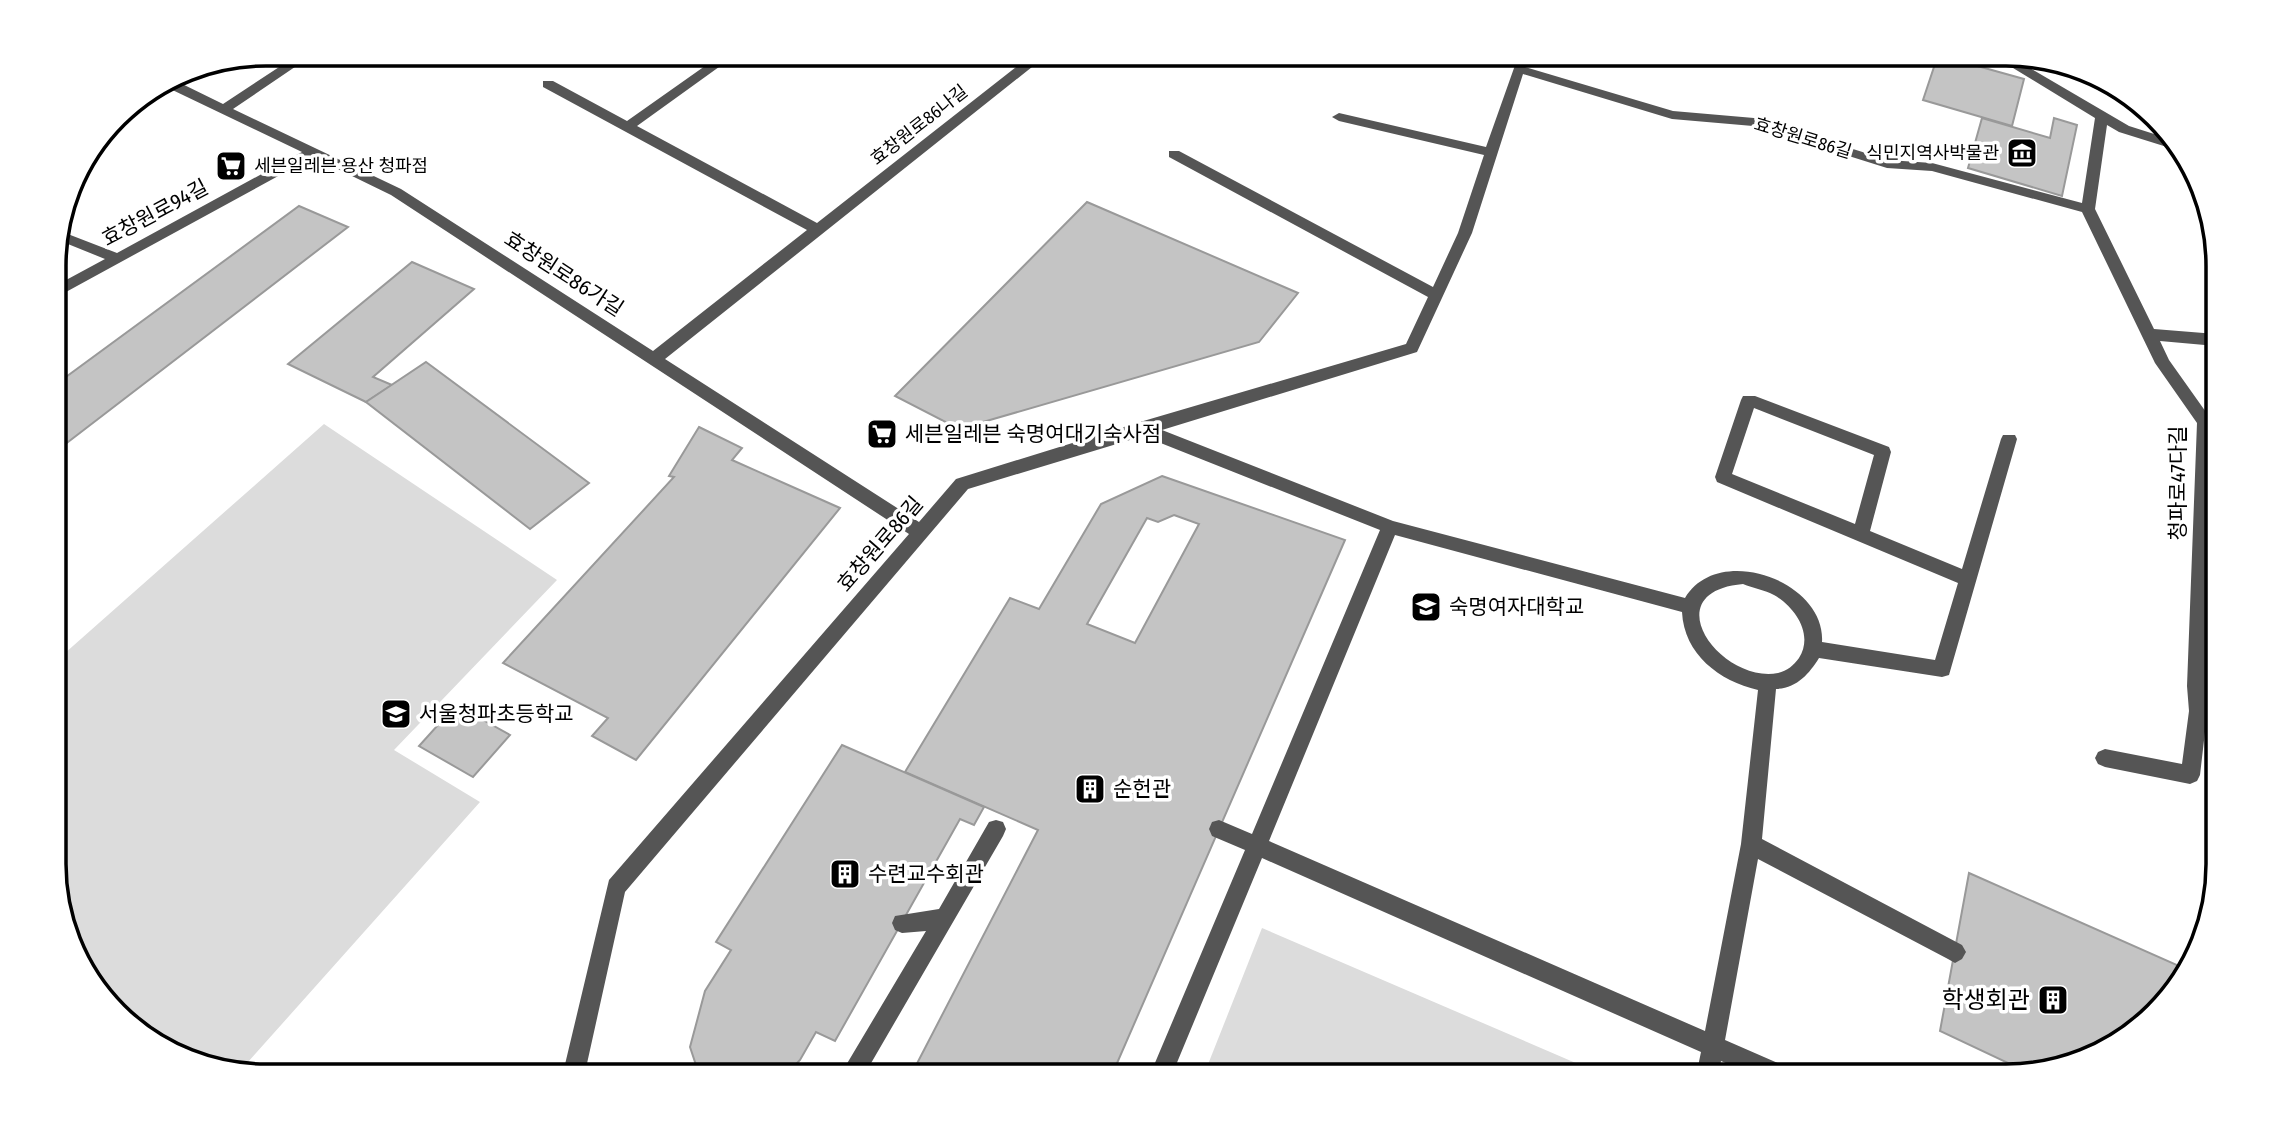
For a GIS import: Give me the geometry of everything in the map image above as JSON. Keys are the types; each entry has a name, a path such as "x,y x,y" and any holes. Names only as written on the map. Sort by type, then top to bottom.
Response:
{"street":[{"name":"효창원로86길","path":"576,1064 616,887 962,484 1140,428 1412,348 1465,233 1521,66"},
{"name":"효창원로86길","path":"1534,66 1672,116 1754,122 1887,164 1932,167 2088,209"},
{"path":"225,107 288,67"},
{"path":"627,127 713,67"},
{"name":"효창원로86나길","path":"655,358 1020,67"},
{"path":"2018,67 2124,129 2162,141"},
{"path":"548,84 818,230"},
{"name":"효창원로86가길","path":"179,87 225,107 396,192 655,358 920,533"},
{"path":"1339,117 1491,152"},
{"path":"2088,209 2102,117"},
{"name":"효창원로94길","path":"67,286 314,151"},
{"path":"1174,154 1436,295"},
{"name":"청파로47다길","path":"2088,209 2163,363 2206,419"},
{"path":"68,239 116,258"},
{"path":"2148,334 2206,339"},
{"path":"1861,534 1883,452 1749,400 1723,477 1968,579"},
{"path":"1140,428 1390,527 1691,607"},
{"path":"1815,649 1942,669 2009,439"},
{"name":"청파로47다길","path":"2105,758 2190,775 2198,711 2196,686 2206,512"},
{"path":"1165,1064 1390,527"},
{"path":"1742,577 1762,581 1780,590 1802,609 1815,633 1815,649 1810,663 1800,673 1785,679 1768,681 1732,672 1703,650 1690,621 1691,607 1697,594 1716,581 1742,577"},
{"path":"1709,1064 1751,844 1768,681"},
{"path":"2198,711 2206,714"},
{"path":"858,1064 996,829"},
{"path":"1219,829 1754,1064"},
{"path":"1751,844 1955,952"},
{"path":"902,923 945,919"}],"shaded area":[{"path":"324,424 557,580 394,750 480,802 247,1063 202,1054 166,1038 145,1023 125,1006 108,986 93,965 82,941 73,917 66,865 66,652"},
{"path":"1262,928 1578,1064 1208,1064"}],"building":[{"path":"1934,66 1977,66 2024,79 2012,126 1923,100"},
{"name":"식민지역사박물관","path":"1982,118 2050,138 2054,118 2077,125 2062,196 1968,168"},
{"path":"1087,202 1298,293 1259,342 959,429 895,396"},
{"path":"299,206 348,227 67,443 67,376"},
{"path":"412,262 474,289 373,377 392,385 366,402 288,364"},
{"path":"426,362 589,483 530,529 366,402"},
{"path":"699,427 742,448 732,460 840,508 636,760 592,736 608,718 503,663 674,477 669,476"},
{"name":"순헌관","path":"1162,476 1345,540 1117,1064 917,1064 1038,830 905,772 1010,598 1039,609 1101,504","holes":["1174,515 1199,524 1135,643 1087,624 1147,518 1158,522"]},
{"path":"456,705 510,735 473,777 419,746"},
{"name":"수련교수회관","path":"842,745 984,807 974,825 960,819 835,1041 816,1032 796,1064 696,1064 690,1047 705,991 731,950 716,942"},
{"name":"학생회관","path":"1969,873 2178,965 2156,997 2117,1031 2070,1054 2045,1061 2010,1064 1940,1031"}],"place":[{"name":"식민지역사박물관","path":"2022,153"},
{"name":"세븐일레븐 용산 청파점","path":"231,166"},
{"name":"세븐일레븐 숙명여대기숙사점","path":"882,434"},
{"name":"숙명여자대학교","path":"1426,607"},
{"name":"서울청파초등학교","path":"396,714"},
{"name":"순헌관","path":"1090,789"},
{"name":"수련교수회관","path":"845,874"},
{"name":"학생회관","path":"2053,1000"}]}
